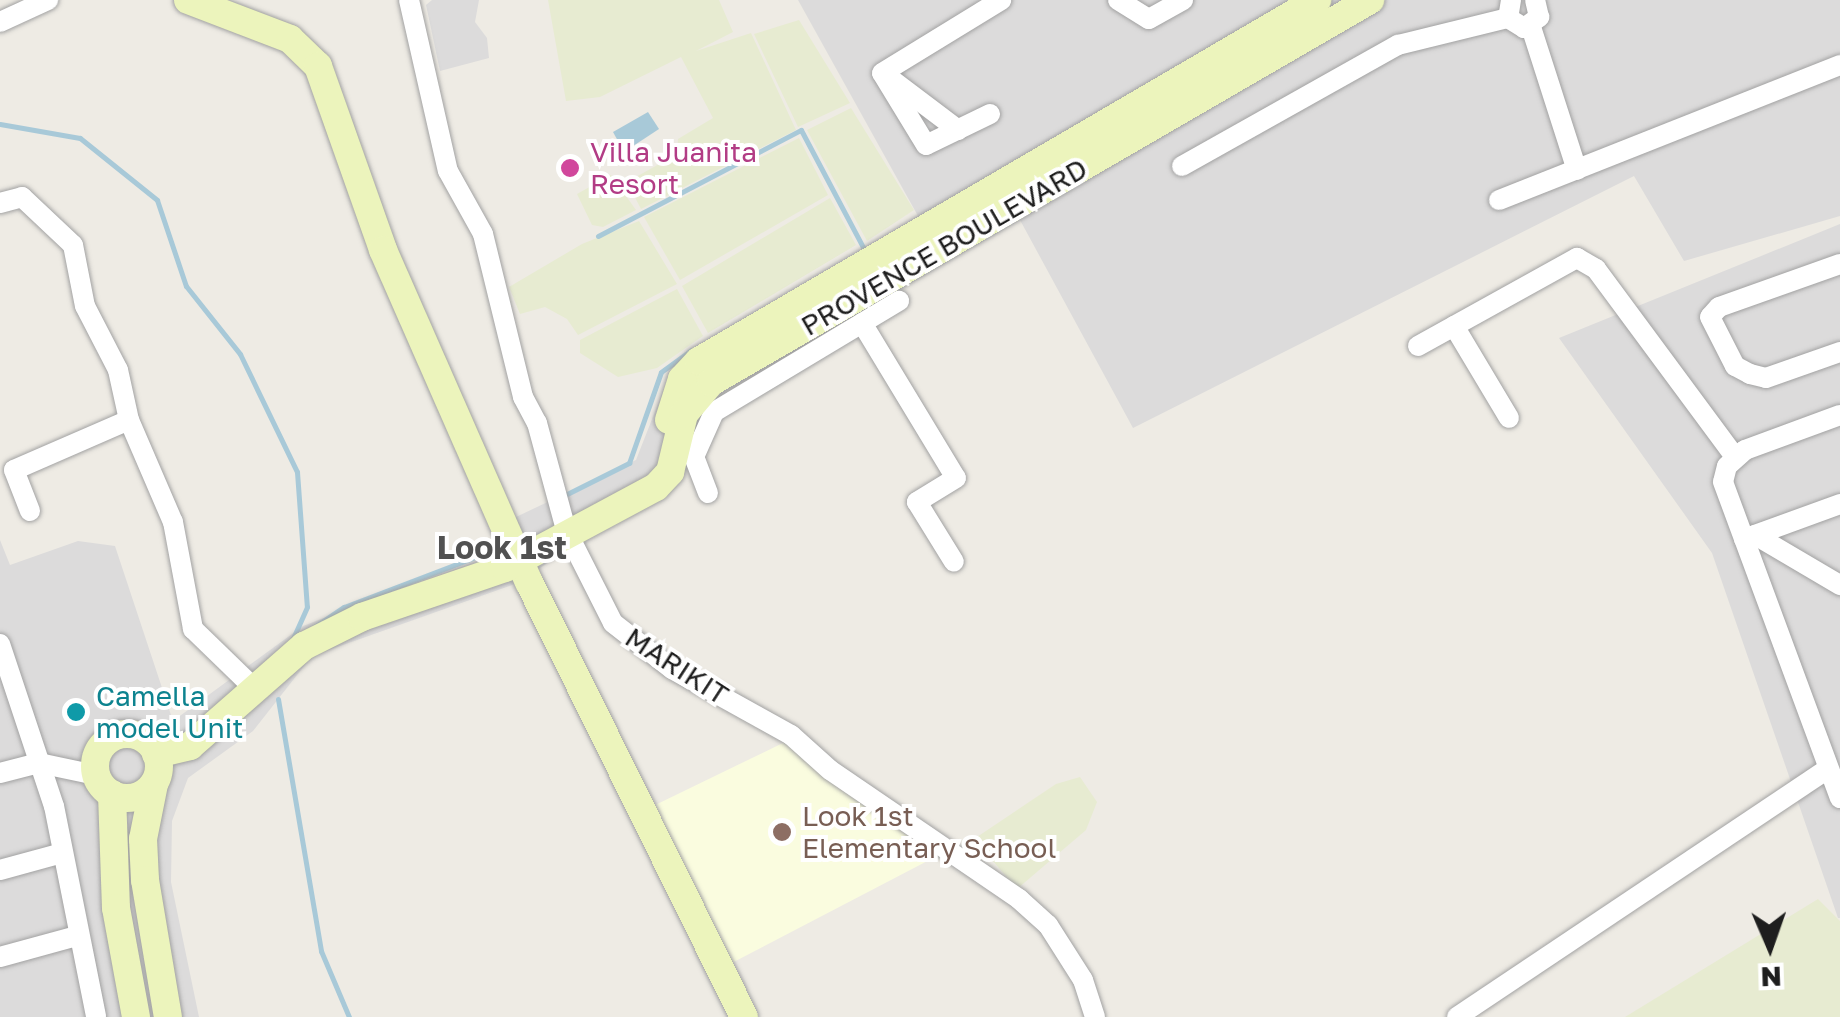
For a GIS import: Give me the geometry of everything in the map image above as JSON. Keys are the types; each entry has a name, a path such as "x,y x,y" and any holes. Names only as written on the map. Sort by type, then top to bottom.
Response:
{"street":[{"path":"0,22 48,0"},
{"name":"MARIKIT","path":"408,0 448,171 483,234 523,396 564,520 590,582 625,636 791,734 830,770 1019,899 1048,925 1084,980 1095,1017"},
{"path":"882,73 1000,0"},
{"path":"1118,0 1149,20 1183,0"},
{"name":"PROVENCE BOULEVARD","path":"564,520 651,470 682,379 699,361 1316,0"},
{"name":"PROVENCE BOULEVARD","path":"665,480 684,414 710,382 1370,0"},
{"path":"1182,166 1398,45 1508,6 1517,27 1530,27 1539,17 1540,1"},
{"path":"202,2 290,40 318,66 383,250 512,557 744,1017"},
{"path":"1530,27 1577,170"},
{"path":"1499,200 1840,65"},
{"path":"882,73 926,145 990,114"},
{"path":"882,73 958,130"},
{"path":"0,202 22,196 73,245 85,306 118,370 129,420 173,522 192,629 256,690"},
{"path":"1418,346 1577,258 1586,262 1735,457"},
{"path":"1840,264 1719,307 1710,317 1735,366 1750,374 1766,378 1840,352"},
{"path":"708,493 695,472 702,428 714,412 900,300"},
{"path":"862,322 956,478 916,502 951,536 954,562"},
{"path":"1454,326 1508,418"},
{"path":"1840,415 1735,457 1723,482 1749,537 1840,798"},
{"path":"30,511 14,470 129,420"},
{"path":"156,754 190,746 304,646 362,617 512,557 564,520 695,472"},
{"path":"1749,537 1840,504"},
{"path":"1749,537 1838,588"},
{"path":"0,644 5,676 39,763 62,853 93,1016"},
{"path":"136,1017 116,908 99,751 118,736 142,738 156,754 143,839 145,880 168,1017"},
{"path":"0,773 39,763 139,796 154,784"},
{"path":"1457,1017 1828,769"},
{"path":"0,870 62,853"},
{"path":"0,956 77,936"}],"shaded area":[{"path":"432,0 479,0 475,22 487,38 489,58 440,71 426,5"},
{"path":"548,0 719,0 733,32 696,51 751,33 796,130 641,209 627,182 677,154 678,139 713,118 681,57 600,97 566,101"},
{"path":"798,0 1840,0 1840,216 1684,261 1634,176 1133,428 1020,220 713,398 696,422 681,472 518,583 312,656 253,731 188,778 172,821 171,882 199,1017 0,1017 0,540 10,565 78,541 115,546 173,721 303,626 504,549 516,517 636,460 674,363 918,216"},
{"path":"799,20 850,103 798,127 754,34"},
{"path":"851,108 914,210 867,241 807,130"},
{"path":"799,138 828,195 680,280 644,217"},
{"path":"611,175 636,210 603,227 592,225 577,194"},
{"path":"830,198 856,245 708,333 682,286"},
{"path":"639,221 677,284 578,335 567,319 545,307 520,314 509,287 582,244"},
{"path":"1840,224 1838,918 1712,553 1559,338"},
{"path":"677,289 703,336 657,368 618,377 580,353 580,340"},
{"name":"Look 1st Elementary School","path":"787,741 826,779 937,856 726,966 649,808"},
{"path":"1080,777 1097,802 1086,830 1017,889 974,839 1056,784"},
{"path":"1818,899 1840,921 1840,1017 1625,1017"}],"water":[{"path":"648,112 659,129 624,152 613,132"}],"waterway":[{"path":"0,124 80,138 157,200 186,286 240,354 297,472 307,607 292,641"},
{"path":"598,236 801,130 864,249"},
{"path":"565,495 629,463 661,372 691,350"},
{"path":"314,627 344,607 501,547"},
{"path":"278,699 321,951 349,1017"}],"place":[{"name":"Villa Juanita Resort","path":"570,168"},
{"name":"Camella model Unit","path":"76,712"},
{"name":"Look 1st Elementary School","path":"782,832"}],"district":[{"name":"Look 1st","path":"502,547"}]}
